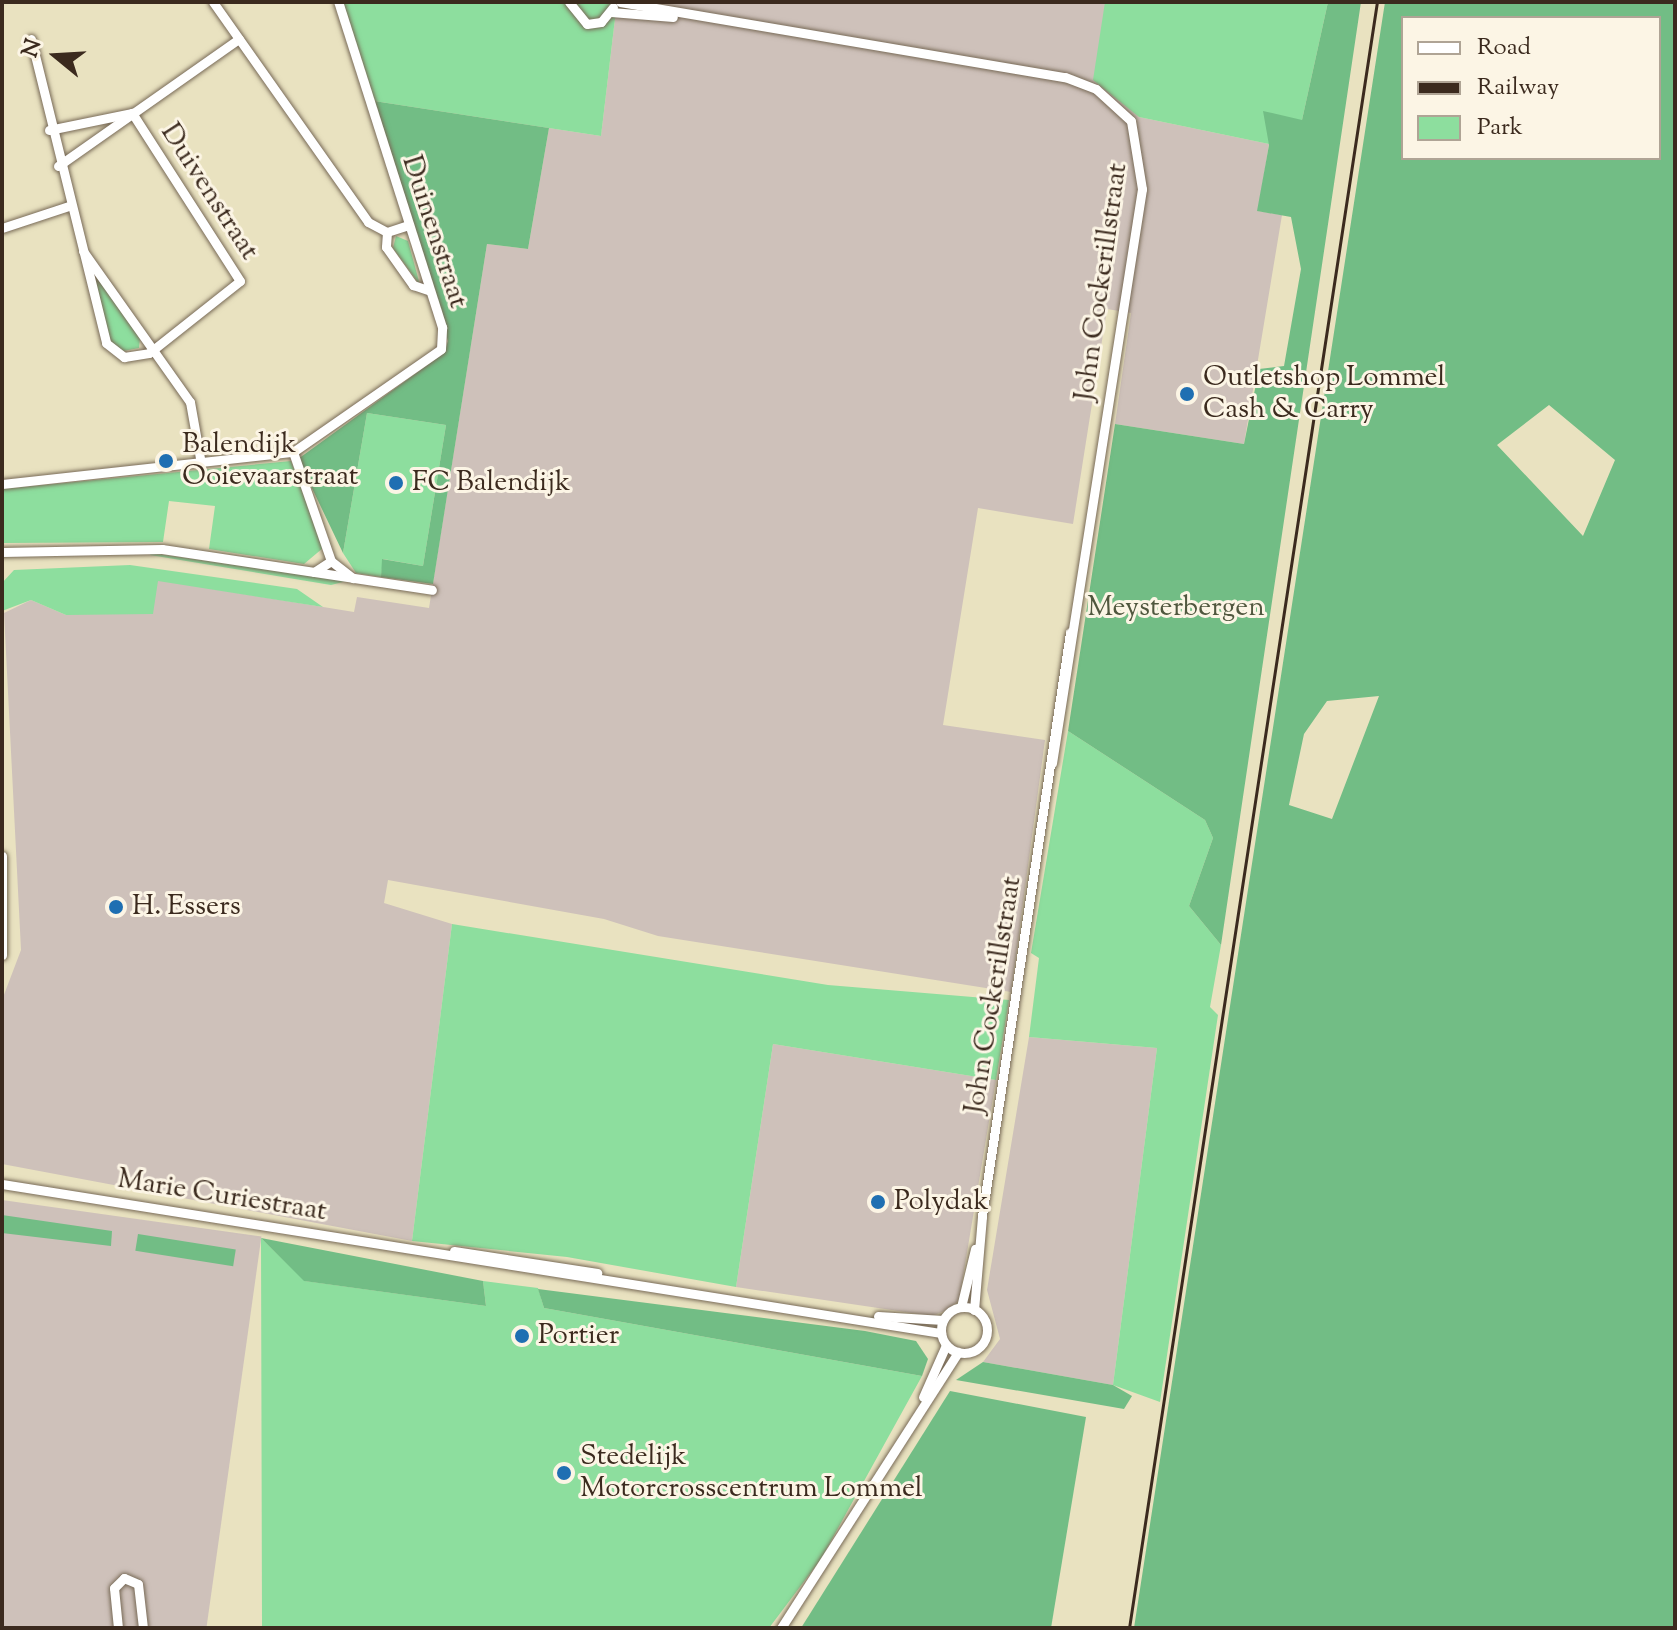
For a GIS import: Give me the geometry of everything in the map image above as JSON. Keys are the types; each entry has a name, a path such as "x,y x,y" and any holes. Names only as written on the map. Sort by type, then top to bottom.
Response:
{"street":[{"path":"213,2 368,222 387,232 409,225"},
{"name":"Duinenstraat","path":"2,484 293,452 441,349 430,291 338,2"},
{"name":"John Cockerillstraat","path":"569,2 587,24 615,5 1065,77 1096,89 1131,121 1142,189 1074,622 1053,719 1052,763 979,1234 961,1307"},
{"path":"31,39 49,130 108,349 124,357 154,350"},
{"path":"58,166 239,39"},
{"path":"49,130 132,113"},
{"name":"Duivenstraat","path":"132,113 240,281 154,350"},
{"path":"2,228 69,206"},
{"path":"387,232 386,247 413,285 430,291"},
{"path":"79,245 194,411 201,464"},
{"path":"293,452 331,561 353,578"},
{"path":"2,552 132,547 432,590"},
{"path":"314,572 331,561"},
{"path":"2,856 2,955"},
{"name":"Marie Curiestraat","path":"2,1184 863,1316"},
{"name":"John Cockerillstraat","path":"974,1310 979,1234"},
{"path":"863,1316 943,1320 961,1307 974,1310 986,1334 973,1351 958,1352 946,1345 941,1333 943,1320"},
{"path":"863,1316 941,1333"},
{"path":"913,1419 946,1345"},
{"path":"781,1628 958,1352"},
{"path":"118,1628 114,1588 128,1578 138,1584 143,1628"}],"shaded area":[{"path":"617,2 1105,2 1120,100 1139,117 1269,144 1258,211 1282,215 1244,444 1115,424 1131,313 1107,309 1073,524 978,508 943,725 1045,740 1011,992 658,936 604,919 388,880 384,903 452,924 412,1241 2,1164 2,1000 21,950 4,613 31,600 66,615 158,580 354,612 357,597 429,608 487,244 528,249 549,128 601,136"},
{"path":"1029,1037 1157,1048 1113,1385 983,1362 1000,1339 987,1290"},
{"path":"773,1044 996,1080 959,1300 949,1309 932,1316 736,1287"},
{"path":"2,1200 261,1236 206,1628 2,1628"}],"green space":[{"path":"343,2 617,2 601,136 374,101"},
{"path":"1105,2 1328,2 1302,120 1269,144 1139,117 1093,80"},
{"name":"Meysterbergen","path":"1328,2 1361,2 1221,945 1189,906 1213,838 1205,820 1068,731 1115,424 1244,444 1259,369 1284,366 1301,269 1291,217 1257,211 1269,145 1263,111 1302,120"},
{"path":"1385,2 1675,2 1675,1628 1134,1628","holes":["1549,405 1615,460 1583,536 1497,445","1379,696 1332,819 1289,805 1304,734 1327,701"]},
{"path":"374,101 549,128 528,249 487,244 433,584 381,577 382,559 423,566 446,425 367,413 343,553 298,459 444,353 448,341"},
{"path":"396,236 408,241 420,285 393,248"},
{"path":"94,272 140,338 139,348 118,352 108,343"},
{"name":"FC Balendijk","path":"367,413 446,425 423,566 383,559 381,577 356,573 343,553"},
{"path":"291,461 323,548 304,564 209,549 215,506 169,501 163,542 2,543 2,489"},
{"path":"151,553 347,581 331,585"},
{"path":"130,565 297,589 323,607 158,581 153,614 66,615 31,600 2,611 2,583 14,570"},
{"path":"1068,731 1205,820 1213,838 1189,906 1221,945 1210,1007 1218,1015 1160,1402 1113,1385 1157,1048 1029,1037 1039,958 1031,953"},
{"path":"452,924 828,985 1009,1000 996,1080 773,1044 736,1287 567,1257 412,1241"},
{"path":"2,1215 112,1231 111,1246 2,1233"},
{"path":"138,1234 236,1249 233,1266 135,1251"},
{"name":"Stedelijk Motorcrosscentrum Lommel","path":"261,1238 305,1281 486,1306 483,1281 538,1288 544,1308 922,1376 821,1559 769,1628 262,1628"},
{"path":"261,1238 483,1281 486,1306 304,1281"},
{"path":"538,1289 865,1331 916,1341 928,1359 922,1376 544,1308"},
{"path":"983,1362 1113,1385 1132,1396 1124,1409 956,1380"},
{"path":"950,1391 1086,1417 1051,1628 801,1628"}],"railway":[{"path":"1129,1628 1377,2"}],"place":[{"name":"Outletshop Lommel Cash & Carry","path":"1187,394"},
{"name":"Balendijk Ooievaarstraat","path":"166,461"},
{"name":"FC Balendijk","path":"396,483"},
{"name":"H. Essers","path":"116,907"},
{"name":"Polydak","path":"878,1202"},
{"name":"Portier","path":"522,1336"},
{"name":"Stedelijk Motorcrosscentrum Lommel","path":"564,1473"}]}
